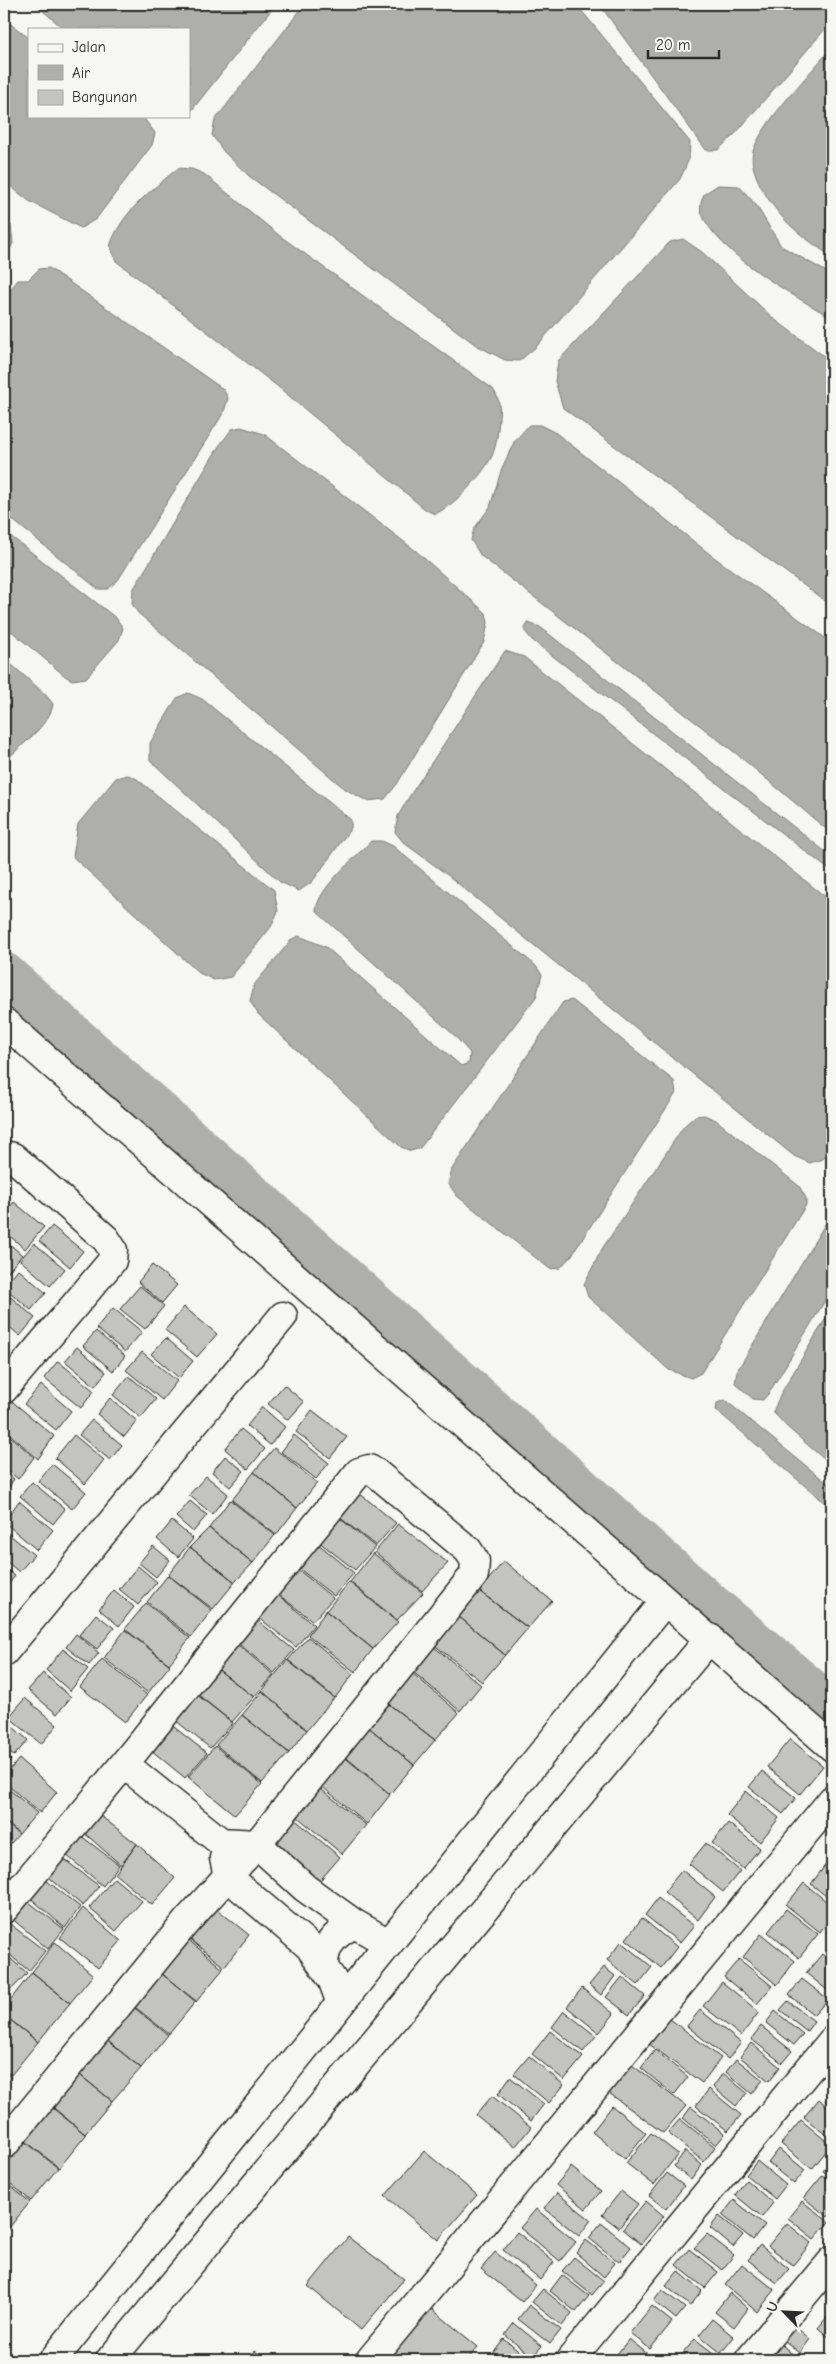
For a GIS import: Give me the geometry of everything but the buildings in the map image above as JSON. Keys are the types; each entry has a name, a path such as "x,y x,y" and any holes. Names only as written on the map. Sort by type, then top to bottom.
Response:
{"street":[{"path":"4,1022 305,1283 665,1602 710,1638 832,1747"},
{"path":"4,1155 13,1157 106,1239 113,1250 112,1261 4,1389"},
{"path":"4,1652 283,1316"},
{"path":"4,1909 124,1764 359,1472 368,1469 376,1473 468,1550 475,1561 474,1574 257,1844 186,1922 4,2145"},
{"path":"53,2360 340,2001 665,1602"},
{"path":"110,2360 710,1638"},
{"path":"124,1764 221,1842 257,1844 305,1888 355,1924 388,1943"},
{"path":"370,2360 832,1800"},
{"path":"221,1842 228,1876 309,1946 332,1979 340,2001"},
{"path":"324,1965 324,1956 331,1940 346,1928 355,1924"},
{"path":"570,2360 832,2041"},
{"path":"749,2360 832,2261"}],"water":[{"path":"35,4 276,4 190,111 190,28 63,28"},
{"path":"305,4 576,4 690,142 689,159 680,179 536,347 519,361 505,360 476,345 249,176 224,152 212,135 215,120"},
{"path":"599,4 832,4 832,21 736,133 718,150 706,150"},
{"path":"4,19 28,37 28,118 144,118 155,133 152,145 96,219 81,228 29,201 4,181"},
{"path":"832,47 832,257 785,221 771,203 758,181 752,160 753,151 758,139 767,126 788,98"},
{"path":"178,168 192,169 204,174 280,236 493,389 498,400 499,410 494,451 488,464 475,481 451,504 435,514 426,510 277,386 116,261 110,246 122,222 138,203"},
{"path":"718,185 739,186 756,205 781,246 832,275 832,318 779,286 740,258 709,227 701,212 701,203 704,194"},
{"path":"4,219 11,225 13,243 4,261"},
{"path":"683,239 702,252 774,319 832,362 832,606 563,408 555,381 558,361 670,242"},
{"path":"49,268 223,389 228,398 224,412 118,580 108,589 98,589 4,513 4,297 18,280 28,280 39,269"},
{"path":"529,425 540,425 556,433 711,555 832,643 832,834 738,755 481,556 471,540 474,529 490,507 502,468 514,442"},
{"path":"241,427 264,434 416,551 486,613 488,623 484,642 397,784 385,799 367,801 345,789 138,613 132,604 133,590 219,446 232,429"},
{"path":"4,531 116,618 123,628 119,640 86,678 72,680 65,676 4,625"},
{"path":"528,623 540,627 832,857 832,872 532,640 524,630"},
{"path":"505,651 524,657 832,902 832,1149 823,1159 810,1163 794,1156 445,873 404,843 395,832 398,816 409,797"},
{"path":"4,658 45,694 53,704 46,720 4,762"},
{"path":"188,693 202,699 351,820 351,828 312,882 299,891 280,882 150,760 150,743 177,698"},
{"path":"128,775 137,779 274,890 278,911 271,927 231,977 214,980 199,973 73,857 78,824 116,778"},
{"path":"371,841 382,841 393,846 536,966 542,975 536,997 420,1148 411,1151 401,1147 258,1014 250,1001 254,985 292,939 299,936 326,947 461,1066 469,1063 470,1053 455,1036 316,911 318,902 330,884"},
{"path":"572,1000 674,1081 676,1093 572,1255 560,1268 550,1269 457,1196 448,1183 452,1169 563,1002"},
{"path":"704,1115 716,1120 799,1186 806,1198 806,1205 701,1373 691,1378 669,1370 588,1297 584,1284 602,1249 684,1126 695,1116"},
{"path":"825,1224 832,1225 832,1289 769,1393 763,1400 753,1399 735,1383 737,1371"},
{"path":"832,1308 832,1466 787,1427 773,1412 780,1395"},
{"path":"725,1400 832,1487 832,1509 716,1410 717,1403"}],"waterway":[{"path":"4,973 711,1604 832,1707"}]}
